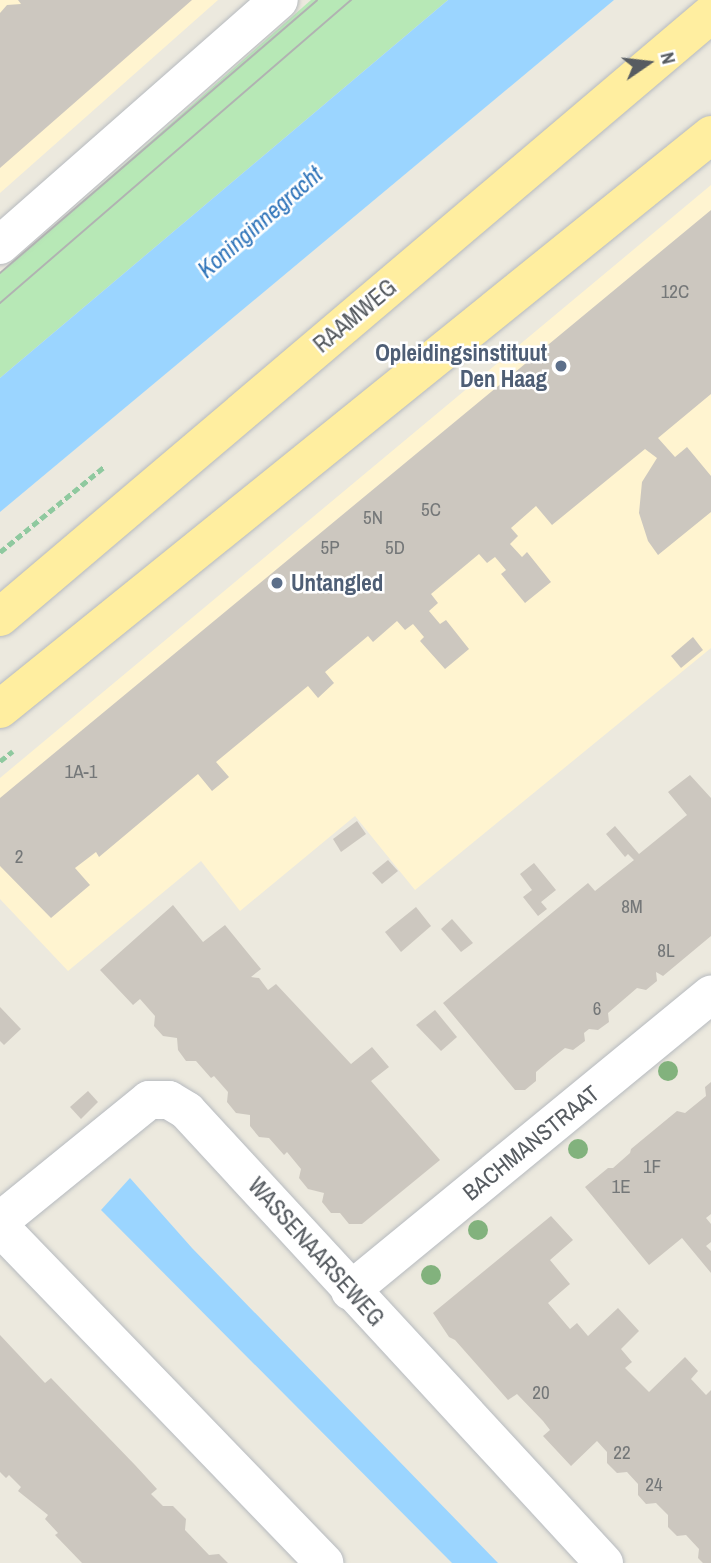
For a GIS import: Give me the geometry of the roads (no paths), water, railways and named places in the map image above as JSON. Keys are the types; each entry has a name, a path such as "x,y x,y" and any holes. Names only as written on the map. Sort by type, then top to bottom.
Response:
{"main road":[{"name":"RAAMWEG","path":"0,617 711,14"},
{"path":"0,709 711,135"}],"street":[{"path":"0,245 279,0"},
{"name":"BACHMANSTRAAT","path":"350,1291 711,994"},
{"name":"WASSENAARSEWEG","path":"0,1221 149,1100 169,1100 187,1111 350,1291 604,1563"},
{"path":"0,1227 324,1563"}],"water":[{"name":"Koninginnegracht","path":"448,0 614,0 0,512 0,378"},
{"path":"130,1178 192,1248 498,1563 452,1563 101,1210"}],"tram line":[{"path":"0,273 317,0"},
{"path":"0,303 351,0"}],"place":[{"name":"Opleidingsinstituut Den Haag","path":"561,366"},
{"name":"Untangled","path":"277,583"}]}
